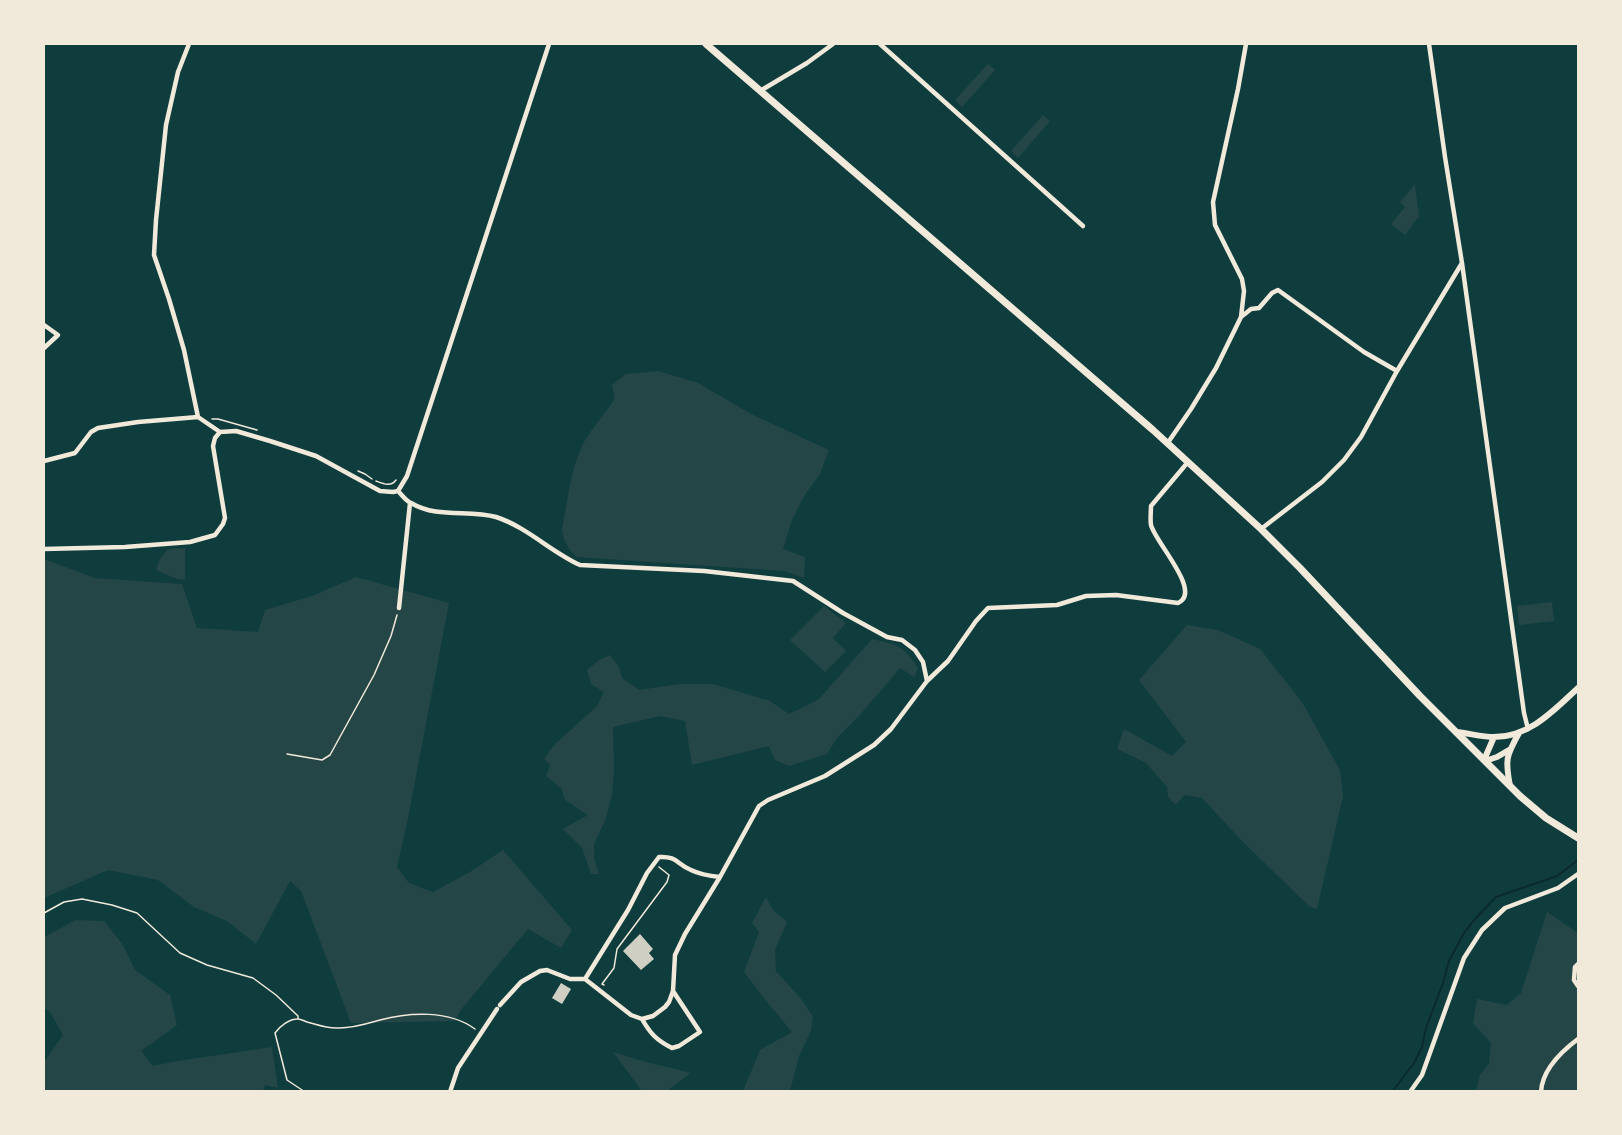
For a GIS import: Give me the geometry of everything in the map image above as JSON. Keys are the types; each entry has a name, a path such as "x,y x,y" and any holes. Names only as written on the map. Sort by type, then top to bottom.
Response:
{"main road":[{"path":"706,44 1188,462 1300,568 1420,696 1510,786 1533,808 1578,838"},
{"path":"1456,732 1494,737 1519,733 1541,722 1578,688"},
{"path":"1510,786 1506,764 1509,750 1519,733"},
{"path":"1484,760 1494,737"},
{"path":"1484,760 1497,757 1509,750"}],"street":[{"path":"189,44 178,72 166,125 154,255 184,350 198,417"},
{"path":"44,461 75,453 91,432 98,428 198,417 220,432 236,431 270,441 316,456 380,490 393,492 398,490 407,476 549,44"},
{"path":"760,91 807,63 833,44"},
{"path":"880,44 1083,226"},
{"path":"1167,444 1216,368 1241,317 1244,291 1242,279 1215,225 1213,202 1246,44"},
{"path":"1429,44 1528,729"},
{"path":"1261,529 1322,482 1344,460 1362,437 1397,371 1462,263"},
{"path":"1241,317 1251,309 1259,308 1272,293 1278,290 1364,352 1397,371"},
{"path":"44,325 58,335 44,348"},
{"path":"44,549 166,545 190,542 215,535 225,518 213,446 220,432"},
{"path":"450,1092 458,1068 498,1007 521,982 540,971 547,970 570,979 585,979 631,1015 642,1018 653,1016 665,1007 673,991 675,955 759,806 825,776 874,745 891,729 927,681 948,661 988,608 1057,605 1086,596 1116,595 1178,603 1182,601 1185,596 1185,587 1181,576 1151,526 1150,506 1188,462"},
{"path":"398,490 410,503 438,513 495,517 512,524 580,565 704,571 793,581 878,632 902,640 915,650 923,662 927,681"},
{"path":"399,608 410,503"},
{"path":"585,979 628,910 647,873 659,857 670,857 688,869 705,876 720,877"},
{"path":"1410,1092 1422,1075 1464,958 1482,930 1505,908 1558,888 1578,875"},
{"path":"1578,964 1575,967 1574,980 1578,986"},
{"path":"642,1018 651,1034 672,1048 700,1032 673,991"},
{"path":"1541,1092 1541,1085 1553,1061 1578,1039"}],"path":[{"path":"207,423 211,419 218,419 261,431"},
{"path":"353,469 387,484 395,482 400,476"},
{"path":"286,754 322,760 330,755 374,675 392,636 399,608"},
{"path":"602,984 614,968 617,949 667,882 669,874 654,862"},
{"path":"44,913 64,902 82,899 137,913 180,953 207,965 253,978 276,995 298,1016 298,1019"},
{"path":"305,1092 287,1080 275,1033 280,1026 298,1019 330,1028 341,1028 359,1027 402,1016 431,1014 465,1021 481,1033"}],"shaded area":[{"path":"988,64 995,70 962,107 955,100"},
{"path":"1043,115 1050,121 1018,158 1011,151"},
{"path":"1415,184 1419,216 1405,235 1391,224 1405,207 1400,202"},
{"path":"658,371 698,383 751,414 829,450 820,474 804,496 792,520 783,549 805,557 804,578 784,571 577,557 569,548 562,529 572,475 583,444 615,398 612,385 626,374"},
{"path":"185,548 185,580 156,570 160,559 168,549"},
{"path":"44,559 95,578 182,584 197,628 258,632 265,610 312,596 356,577 449,603 397,867 409,883 433,892 470,872 503,850 572,930 561,948 528,929 460,1011 455,1021 351,1023 301,891 290,881 256,944 227,921 194,907 158,880 108,870 44,898"},
{"path":"1552,602 1554,621 1519,625 1517,606"},
{"path":"824,606 846,623 833,638 846,651 825,672 790,640"},
{"path":"1187,625 1218,630 1260,649 1302,702 1340,770 1343,796 1317,909 1309,906 1242,841 1202,798 1184,795 1176,805 1168,797 1167,787 1146,763 1117,749 1124,729 1172,756 1186,742 1139,680"},
{"path":"872,639 904,650 918,668 914,677 900,668 837,738 827,754 789,766 775,760 769,746 692,765 685,721 660,716 613,727 612,795 605,821 594,844 594,859 599,874 591,874 582,848 563,829 588,815 565,800 561,788 546,776 550,765 544,759 554,745 597,706 604,692 591,684 587,670 599,660 610,655 619,667 622,678 639,690 679,684 713,684 770,701 789,714 818,700"},
{"path":"766,897 773,910 787,922 775,950 776,971 802,1000 813,1017 811,1031 799,1056 790,1091 743,1091 760,1050 792,1032 744,972 759,932 752,923"},
{"path":"1547,912 1578,933 1578,1091 1476,1091 1480,1075 1489,1064 1491,1043 1473,1023 1477,999 1507,1005 1521,993"},
{"path":"76,920 104,921 123,945 135,970 170,995 177,1025 141,1051 153,1066 272,1047 278,1088 265,1085 263,1092 44,1091 44,1062 63,1035 50,1012 44,1008 44,937"},
{"path":"613,1052 691,1073 669,1089 671,1091 642,1091"}],"building":[{"path":"640,934 653,949 649,953 654,959 641,970 623,951"},
{"path":"561,983 571,989 562,1004 552,998"}],"waterway":[{"path":"1392,1092 1414,1063 1422,1047 1426,1028 1449,961 1464,933 1475,919 1496,897 1557,876 1578,860"}]}
